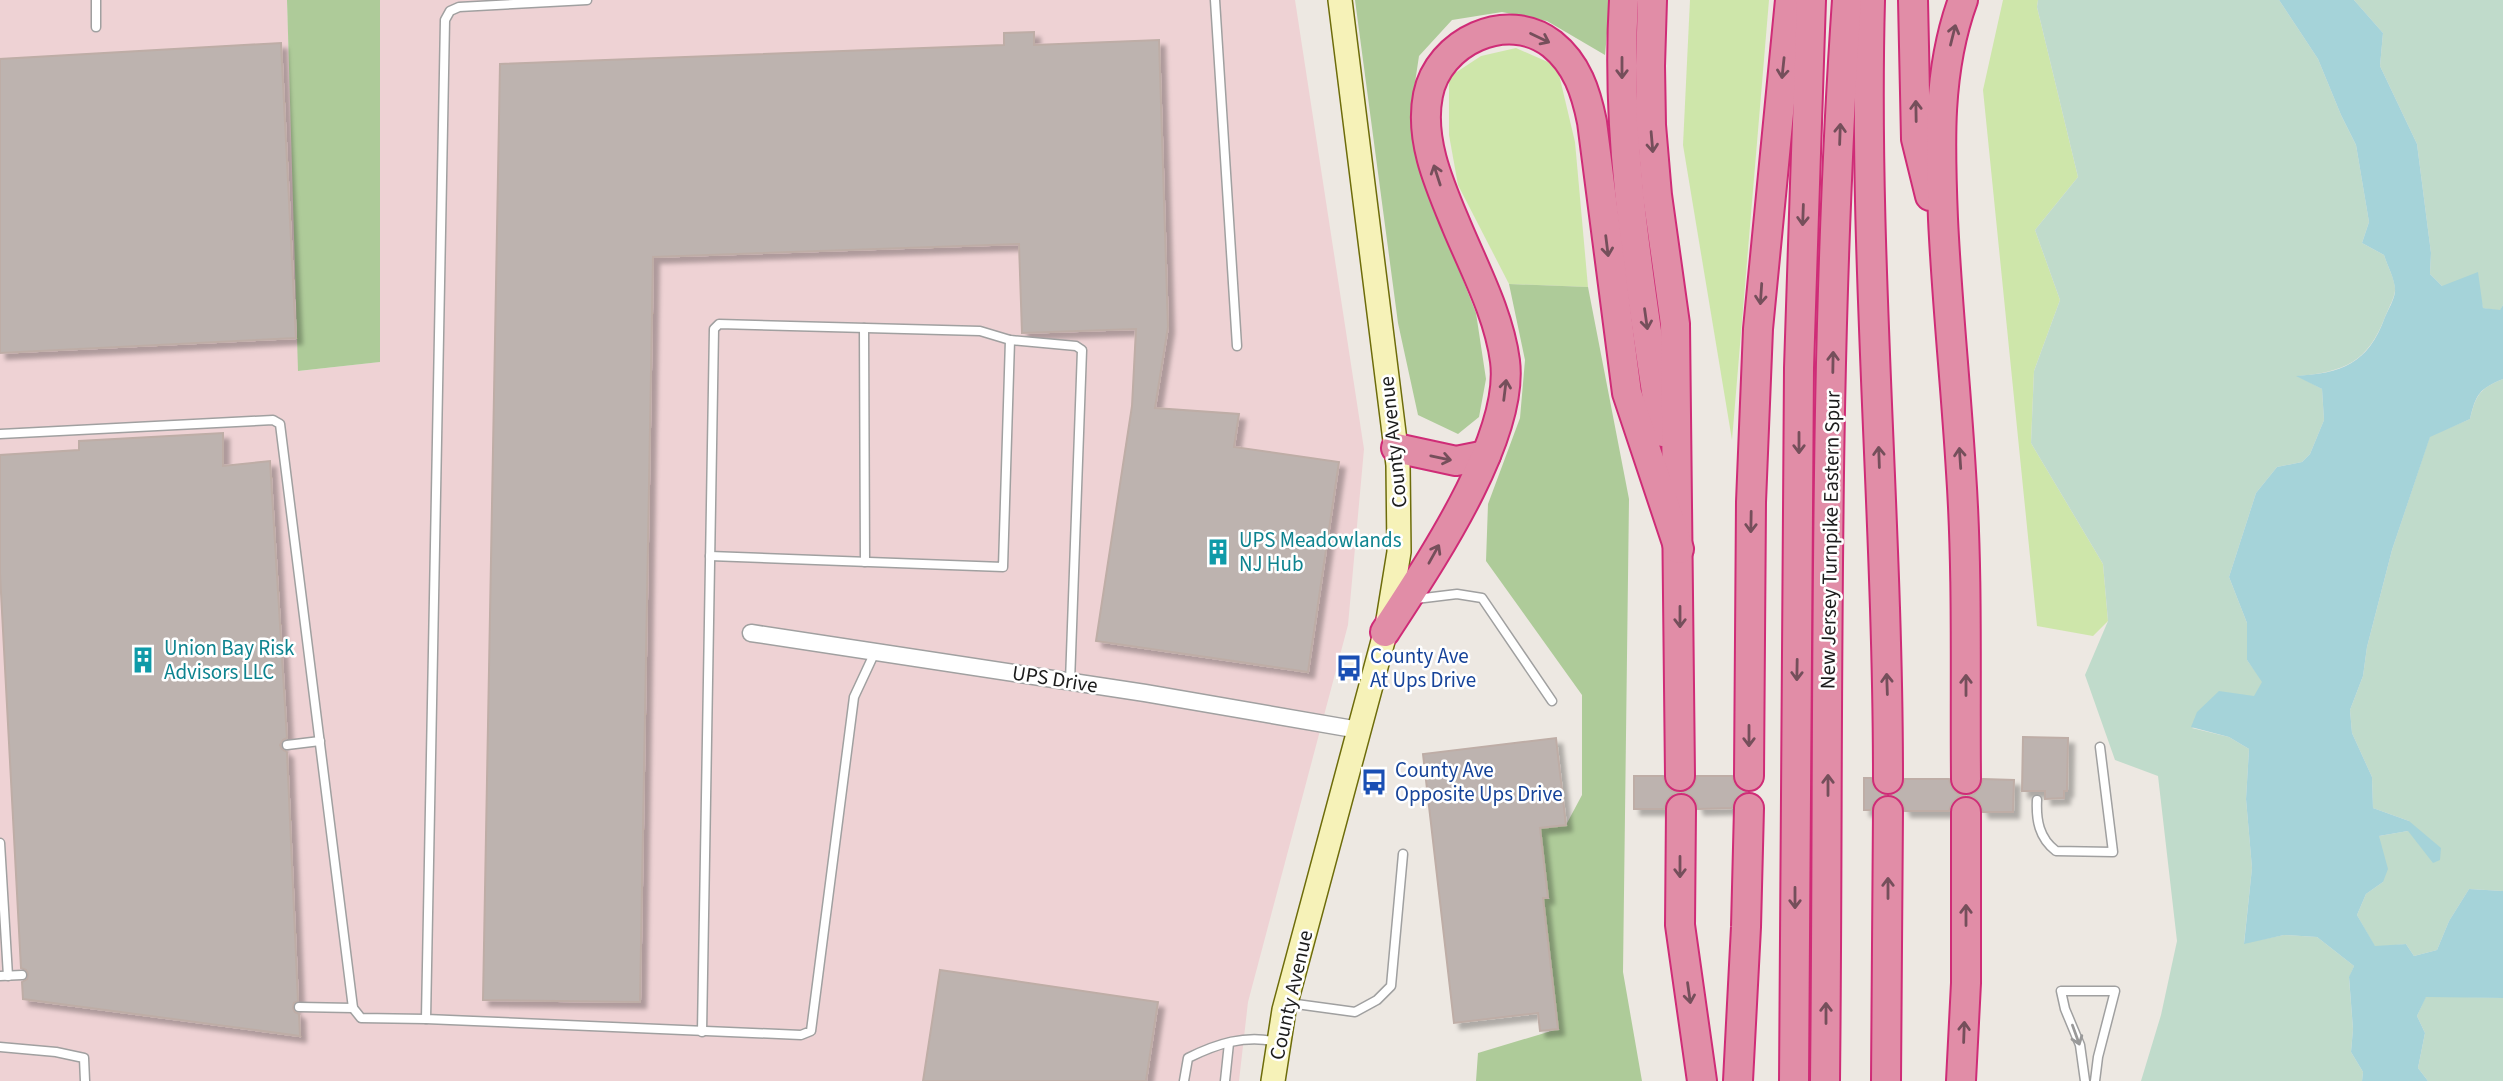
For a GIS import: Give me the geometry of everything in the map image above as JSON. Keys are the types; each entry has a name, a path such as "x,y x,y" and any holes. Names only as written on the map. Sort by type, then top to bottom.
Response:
{"highway":[{"path":"1624,0 1622,81 1627,177 1679,549"},
{"path":"1652,0 1650,97 1656,184 1675,324 1680,776"},
{"path":"1749,776 1751,502 1758,329 1790,0"},
{"name":"New Jersey Turnpike Eastern Spur","path":"1794,1081 1799,356 1811,0"},
{"name":"New Jersey Turnpike Eastern Spur","path":"1825,1081 1831,441 1838,179 1847,0"},
{"path":"1870,0 1869,196 1874,282 1888,779"},
{"path":"1874,282 1879,195 1879,75 1885,0"},
{"path":"1913,0 1916,139 1946,274"},
{"path":"1963,0 1947,61 1941,108 1946,274 1964,537 1966,779"},
{"path":"1385,632 1399,600 1423,575 1477,478 1501,415 1506,378 1505,362 1490,309 1438,177 1428,142 1426,109 1433,77 1452,51 1465,41 1480,35 1509,30 1540,36 1570,63 1584,90 1592,122 1627,393 1679,549"},
{"path":"1396,448 1456,461 1486,455"},
{"path":"1738,1081 1749,808"},
{"path":"1681,809 1680,925 1702,1081"},
{"path":"1886,1081 1888,811"},
{"path":"1961,1081 1966,983 1966,811"}],"main road":[{"name":"County Avenue","path":"1340,0 1396,448 1400,526 1399,600"},
{"name":"County Avenue","path":"1273,1081 1286,1003 1385,632"}],"street":[{"name":"UPS Drive","path":"751,633 1359,730"}],"lane":[{"path":"96,0 96,27"},
{"path":"426,1019 444,20 450,11 459,7 587,0"},
{"path":"1215,0 1237,345"},
{"path":"702,1032 714,329 719,324 979,331 1010,340 1076,346 1082,350 1070,682"},
{"path":"864,328 865,562"},
{"path":"710,556 1003,567 1010,340"},
{"path":"0,434 273,419 280,425 353,1008 361,1018 801,1035 811,1031 854,697 874,652"},
{"path":"1399,600 1457,594 1482,598 1552,701"},
{"path":"287,746 320,741"},
{"path":"2037,800 2037,818 2042,835 2056,851 2113,852 2100,747"},
{"path":"0,843 4,976 22,975"},
{"path":"1286,1003 1355,1012 1377,1000 1391,986 1403,854"},
{"path":"2085,1081 2080,1045 2065,1009 2062,991 2116,991 2098,1057 2095,1081"},
{"path":"299,1007 353,1008"},
{"path":"1184,1081 1188,1058 1213,1045 1257,1037 1278,1043"},
{"path":"1225,1081 1229,1043"},
{"path":"0,1047 56,1052 84,1058 85,1081"}],"shaded area":[{"path":"0,0 287,0 299,371 380,362 380,0 1295,0 1364,449 1348,625 1248,1002 1239,1081 0,1081"}],"green space":[{"path":"287,0 380,0 380,362 298,371"},
{"path":"1355,0 1610,0 1605,55 1547,21 1502,12 1452,20 1419,56 1411,109 1417,150 1425,184 1476,313 1486,379 1479,417 1458,434 1418,415 1398,323"},
{"path":"1690,0 1769,0 1732,440 1683,145"},
{"path":"2003,0 2038,0 2037,7 2078,177 2035,230 2060,300 2034,371 2031,443 2103,564 2108,621 2093,636 2037,626 1983,90"},
{"path":"2038,0 2279,0 2318,59 2356,145 2369,222 2362,243 2384,255 2394,283 2394,294 2378,332 2362,354 2341,367 2298,376 2322,389 2324,420 2310,454 2302,462 2277,467 2256,493 2229,577 2247,623 2247,660 2263,682 2255,696 2192,728 2229,737 2249,749 2246,799 2252,868 2244,943 2284,935 2317,937 2354,966 2349,978 2353,1029 2351,1052 2363,1072 2362,1081 2141,1081 2161,1015 2177,941 2158,776 2115,760 2085,675 2108,621 2103,564 2031,443 2034,371 2060,300 2035,230 2078,177 2037,7"},
{"path":"2354,0 2503,0 2503,305 2500,311 2483,308 2479,292 2442,286 2430,274 2431,253 2417,144 2380,66 2383,33"},
{"path":"1516,48 1557,66 1575,142 1588,287 1509,284 1458,185 1449,135 1449,77 1481,56"},
{"path":"1509,284 1588,287 1629,499 1623,972 1642,1081 1476,1081 1478,1053 1558,1029 1543,898 1548,897 1540,828 1566,825 1582,795 1582,695 1486,561 1488,504 1520,418 1525,360"},
{"path":"2503,379 2503,891 2469,889 2449,921 2437,950 2414,956 2406,944 2375,947 2357,915 2366,894 2383,882 2379,836 2408,831 2409,821 2373,808 2372,777 2352,733 2350,710 2363,676 2367,647 2392,550 2430,436 2470,419 2480,394"},
{"path":"2426,996 2503,998 2503,1081 2428,1081 2418,1068 2425,1033 2417,1016"}],"water":[{"path":"2279,0 2354,0 2383,33 2380,66 2417,144 2431,253 2430,274 2442,286 2478,272 2483,308 2500,310 2503,305 2503,379 2480,393 2470,419 2430,437 2392,550 2367,647 2363,676 2350,710 2352,733 2372,777 2373,808 2409,821 2441,848 2440,860 2433,863 2408,831 2379,836 2388,869 2383,882 2366,894 2357,915 2375,946 2406,944 2414,956 2437,950 2449,921 2469,889 2503,891 2503,998 2426,997 2417,1016 2425,1033 2418,1068 2428,1081 2362,1081 2363,1072 2351,1052 2353,1029 2349,977 2354,966 2317,937 2284,935 2244,944 2252,868 2246,799 2249,749 2229,737 2191,727 2197,712 2219,691 2254,696 2262,682 2247,660 2247,623 2229,577 2256,493 2277,467 2302,462 2310,454 2324,420 2322,389 2296,376 2340,368 2361,356 2378,333 2395,292 2384,255 2362,243 2369,222 2356,145 2318,59"}],"building":[{"name":"UPS Meadowlands NJ Hub","path":"1034,32 1034,45 1159,40 1168,327 1155,408 1239,414 1234,447 1339,462 1308,672 1096,641 1132,406 1136,329 1022,333 1019,244 653,257 640,1002 483,1000 500,64 1004,45 1004,33"},
{"path":"281,43 296,338 0,353 0,59"},
{"name":"Union Bay Risk Advisors LLC","path":"223,433 223,466 270,461 287,738 280,745 287,752 298,1001 293,1008 299,1014 300,1036 23,999 22,982 27,979 28,974 21,968 0,574 0,455 79,450 79,441"},
{"path":"2023,737 2068,738 2067,791 2064,791 2064,798 2045,799 2045,791 2022,791"},
{"path":"1556,738 1566,825 1540,828 1548,898 1543,898 1558,1029 1540,1031 1538,1013 1454,1023 1423,754"},
{"path":"1634,776 1663,776 1672,791 1680,793 1667,800 1664,809 1634,809"},
{"path":"1697,776 1732,776 1735,785 1746,792 1735,799 1732,808 1698,809 1696,801 1690,795 1681,792 1694,785"},
{"path":"1864,778 1871,778 1874,788 1885,795 1874,802 1871,810 1864,810"},
{"path":"1905,779 1949,779 1957,793 1965,795 1952,803 1949,811 1905,811 1902,802 1891,795 1902,788"},
{"path":"1983,779 2014,780 2013,812 1983,812 1974,797 1967,796 1980,788"},
{"path":"940,970 1158,1002 1146,1081 923,1081"}],"place":[{"name":"UPS Meadowlands NJ Hub","path":"1218,552"},
{"name":"Union Bay Risk Advisors LLC","path":"143,660"},
{"name":"County Ave At Ups Drive","path":"1349,668"},
{"name":"County Ave Opposite Ups Drive","path":"1374,782"}]}
